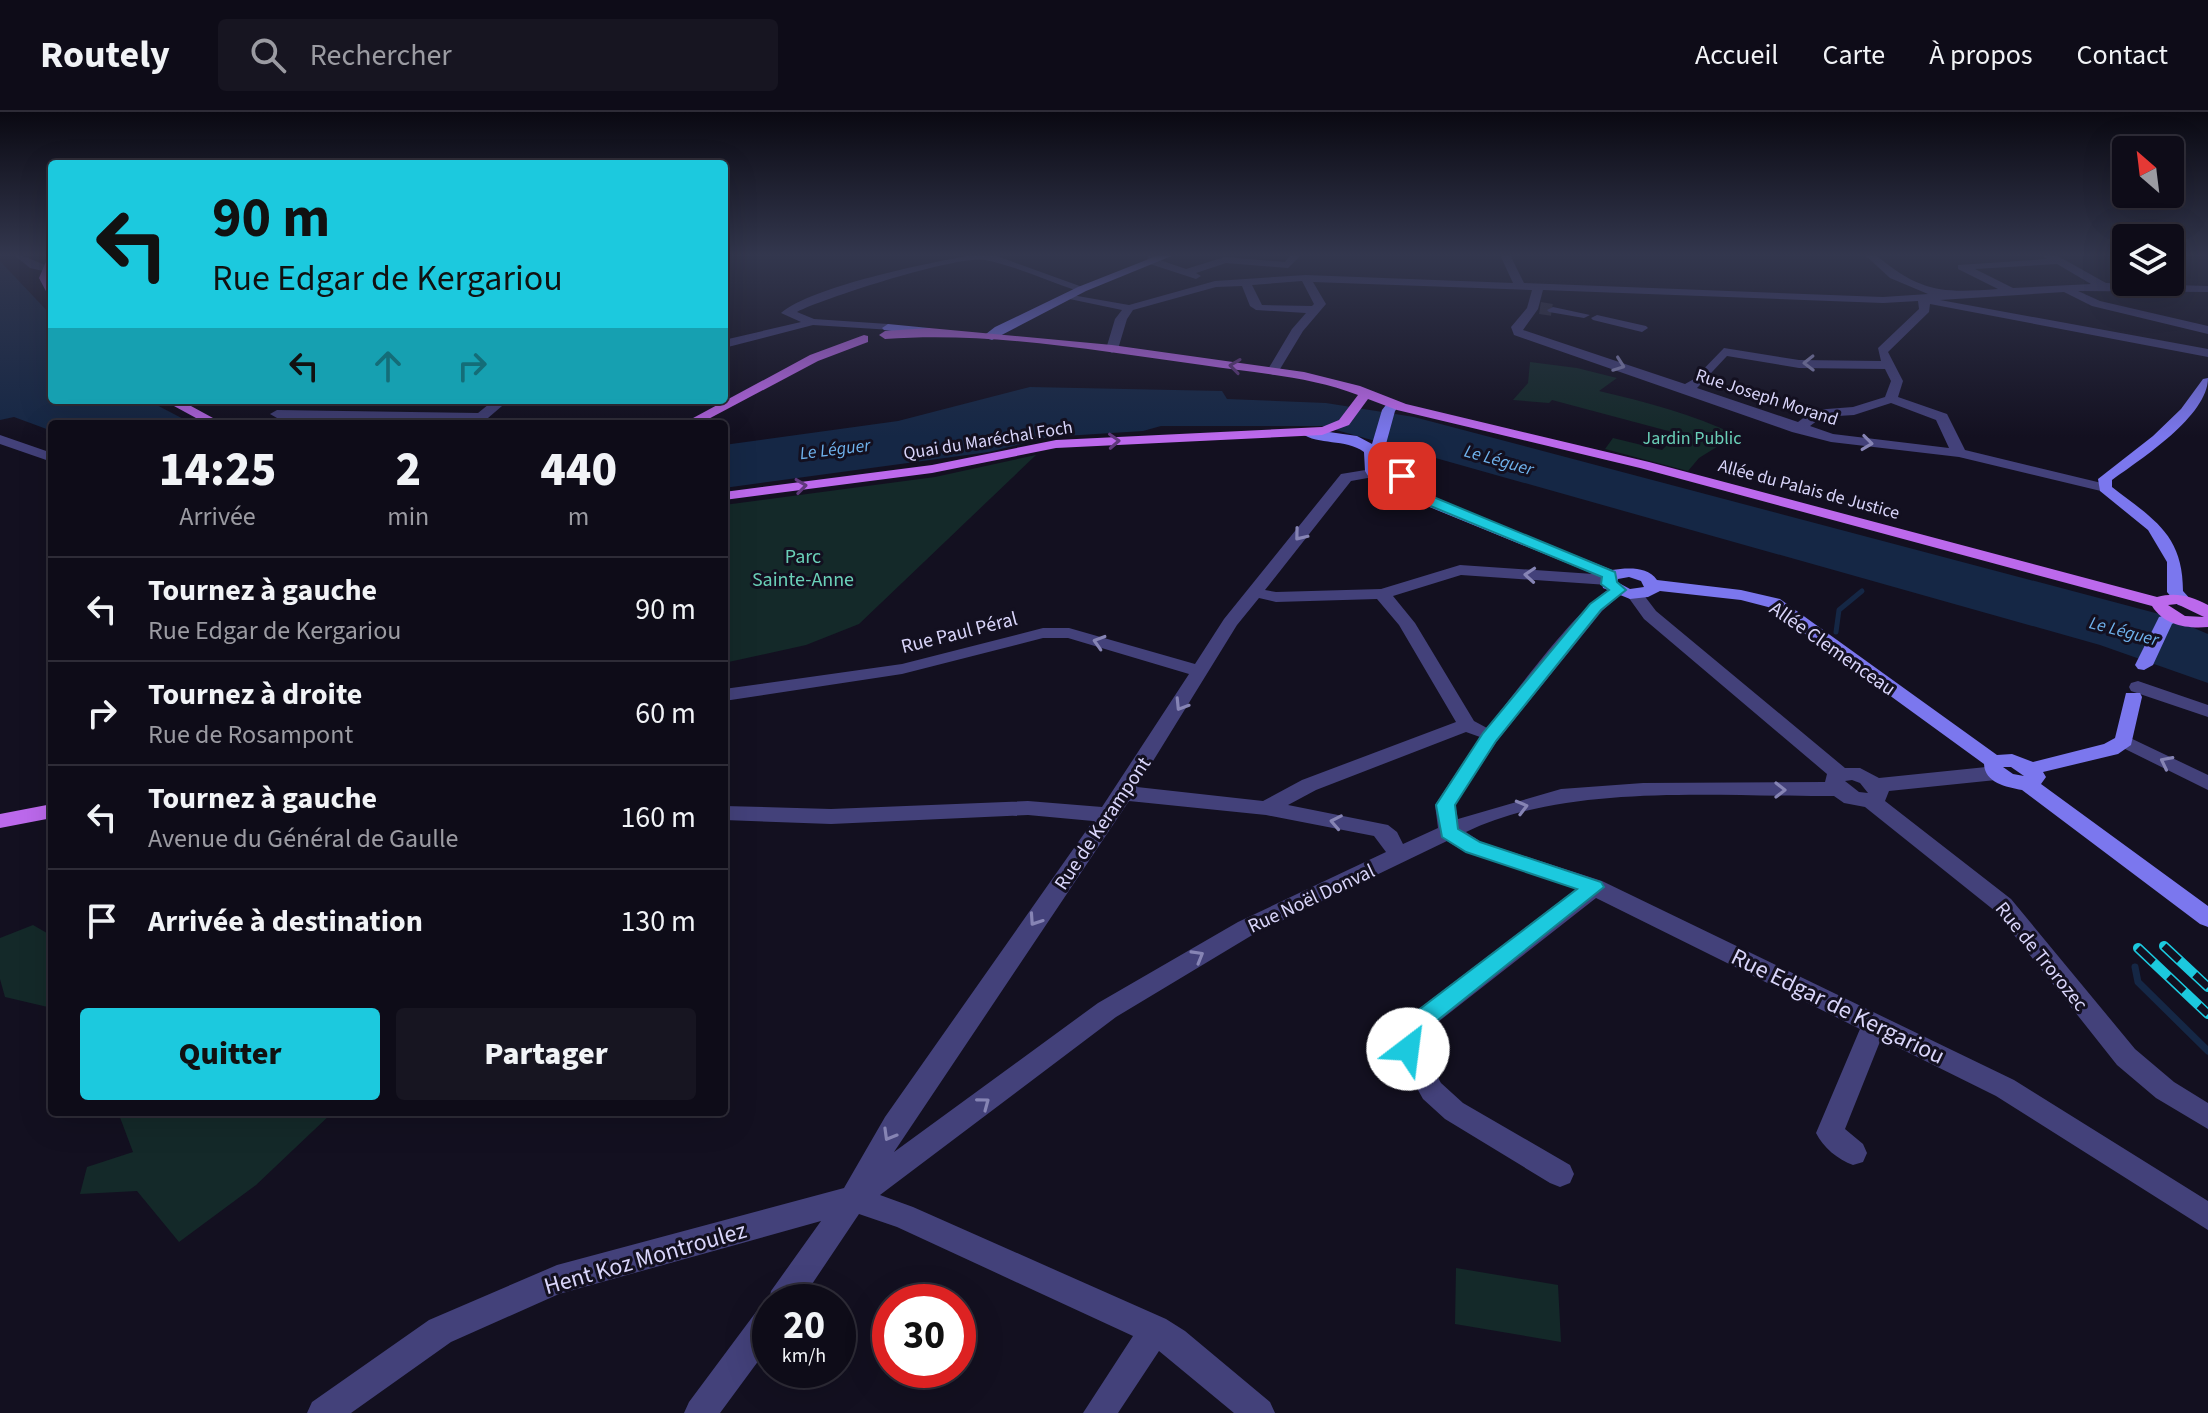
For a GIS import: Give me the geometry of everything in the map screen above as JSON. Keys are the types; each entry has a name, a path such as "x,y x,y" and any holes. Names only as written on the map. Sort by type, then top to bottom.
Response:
{"main road":[{"path":"888,334 988,337 1030,316"},
{"path":"888,334 929,332 988,337"},
{"path":"728,403 865,335 883,345 888,334"},
{"name":"Allée du Palais de Justice","path":"988,337 1112,349 1304,376 1395,407 1567,445 2159,603"},
{"path":"2208,382 2186,412 2158,439 2105,479 2105,488 2154,527 2175,562 2175,592 2208,620"},
{"path":"1362,397 1341,434 1369,447 1372,471"},
{"path":"178,404 209,420"},
{"path":"697,420 727,404"},
{"path":"1395,407 1379,444 1421,497"},
{"name":"Quai du Maréchal Foch","path":"728,495 932,469 1056,444 1341,434"},
{"name":"Allée Clemenceau","path":"1372,471 1378,481 1421,497 1618,585 1618,572 1636,573 1653,585 1741,595 1774,603 1995,768"},
{"path":"1618,585 1646,593 1653,585"},
{"path":"2184,601 2168,599 2159,603 2170,620 2208,620"},
{"path":"2144,665 2170,620"},
{"path":"2029,777 2111,749 2124,741 2136,692"},
{"path":"1995,768 2010,760 2208,918"},
{"path":"0,821 48,811"}],"street":[{"path":"795,316 865,335 888,334"},
{"path":"1112,349 1123,316"},
{"path":"1273,371 1298,329 1310,316"},
{"name":"Rue Joseph Morand","path":"1528,316 1517,327 1518,332 1612,362 1797,429 1831,438 1959,453 2105,488"},
{"path":"1891,399 1897,381 1882,351 1919,316"},
{"path":"2000,316 2208,353"},
{"path":"2111,335 2121,316"},
{"path":"2148,316 2208,330"},
{"path":"1597,318 1642,328"},
{"path":"728,343 813,322"},
{"path":"1685,390 1703,377 1724,352 1799,364 1887,365"},
{"path":"1797,429 1819,413 1854,411 1891,399 1942,417 1959,453"},
{"path":"277,414 478,420 497,404"},
{"path":"0,439 48,457"},
{"path":"1372,471 1396,469"},
{"name":"Rue de Kerampont","path":"853,1199 895,1125 1123,793 1230,623 1346,477 1372,471"},
{"path":"1254,592 1276,597 1382,594 1460,570 1618,585 1839,782 1860,775 1873,793 1995,768"},
{"path":"1449,832 1445,805 1490,737 1596,607 1618,585"},
{"path":"1382,594 1406,623 1467,725 1490,737"},
{"name":"Rue Paul Péral","path":"728,694 902,669 1043,633 1069,633 1201,672"},
{"path":"2144,665 2136,692 2208,711"},
{"path":"1266,808 1309,785 1467,725"},
{"path":"2124,741 2208,783"},
{"name":"Rue Noël Donval","path":"853,1199 1107,1010 1246,928 1473,820 1561,796 1839,782"},
{"path":"1123,793 1266,808 1380,830 1389,837 1399,857"},
{"name":"Rue de Trorozec","path":"1873,793 2003,905 2126,1057 2165,1090 2208,1117"},
{"path":"728,813 793,817 938,809 1043,809 1106,815"},
{"name":"Rue Edgar de Kergariou","path":"1449,832 1473,847 1594,887 2005,1088 2208,1217"},
{"path":"1560,1174 1454,1111 1432,1091 1408,1049 1412,1028 1594,887"},
{"path":"1853,1153 1830,1133 1875,1024"},
{"path":"794,1284 853,1199 903,1216 1155,1330 1174,1342 1259,1413"},
{"name":"Hent Koz Montroulez","path":"323,1413 440,1331 557,1280 853,1199"},
{"path":"1099,1413 1155,1330"},
{"path":"700,1413 752,1343"}],"green space":[{"name":"Jardin Public","path":"1530,362 1577,368 1617,378 1599,391 1669,409 1736,435 1699,458 1688,471 1605,449 1613,438 1662,450 1671,441 1672,432 1552,400 1549,403 1513,400 1528,383"},
{"name":"Parc Sainte-Anne","path":"1036,455 859,624 806,645 728,662 728,504 935,477"},
{"path":"33,925 48,934 48,1007 5,997 0,979 0,938"},
{"path":"120,1116 329,1116 256,1185 179,1242 137,1191 80,1194 87,1167 133,1152"},
{"path":"1456,1268 1558,1285 1561,1342 1455,1324"}],"water":[{"path":"0,316 48,316 48,404 155,404 185,420 48,420 48,430 14,417 0,420"},
{"name":"Le Léguer","path":"1030,387 1222,391 1227,399 1326,403 1414,417 2163,615 2208,634 2208,683 2100,645 1322,426 1161,426 1143,431 1049,437 989,452 728,487 728,444 898,421"}],"waterway":[{"path":"1836,632 1839,610 1862,591"},
{"path":"2135,967 2138,982 2208,1051"}],"railway":[{"path":"2164,946 2208,987"},
{"path":"2138,948 2208,1014"}],"route":[{"path":"1402,476 1421,497 1610,575 1609,584 1618,590 1596,607 1490,737 1445,805 1449,832 1473,847 1594,887 1412,1028 1408,1049"}]}
